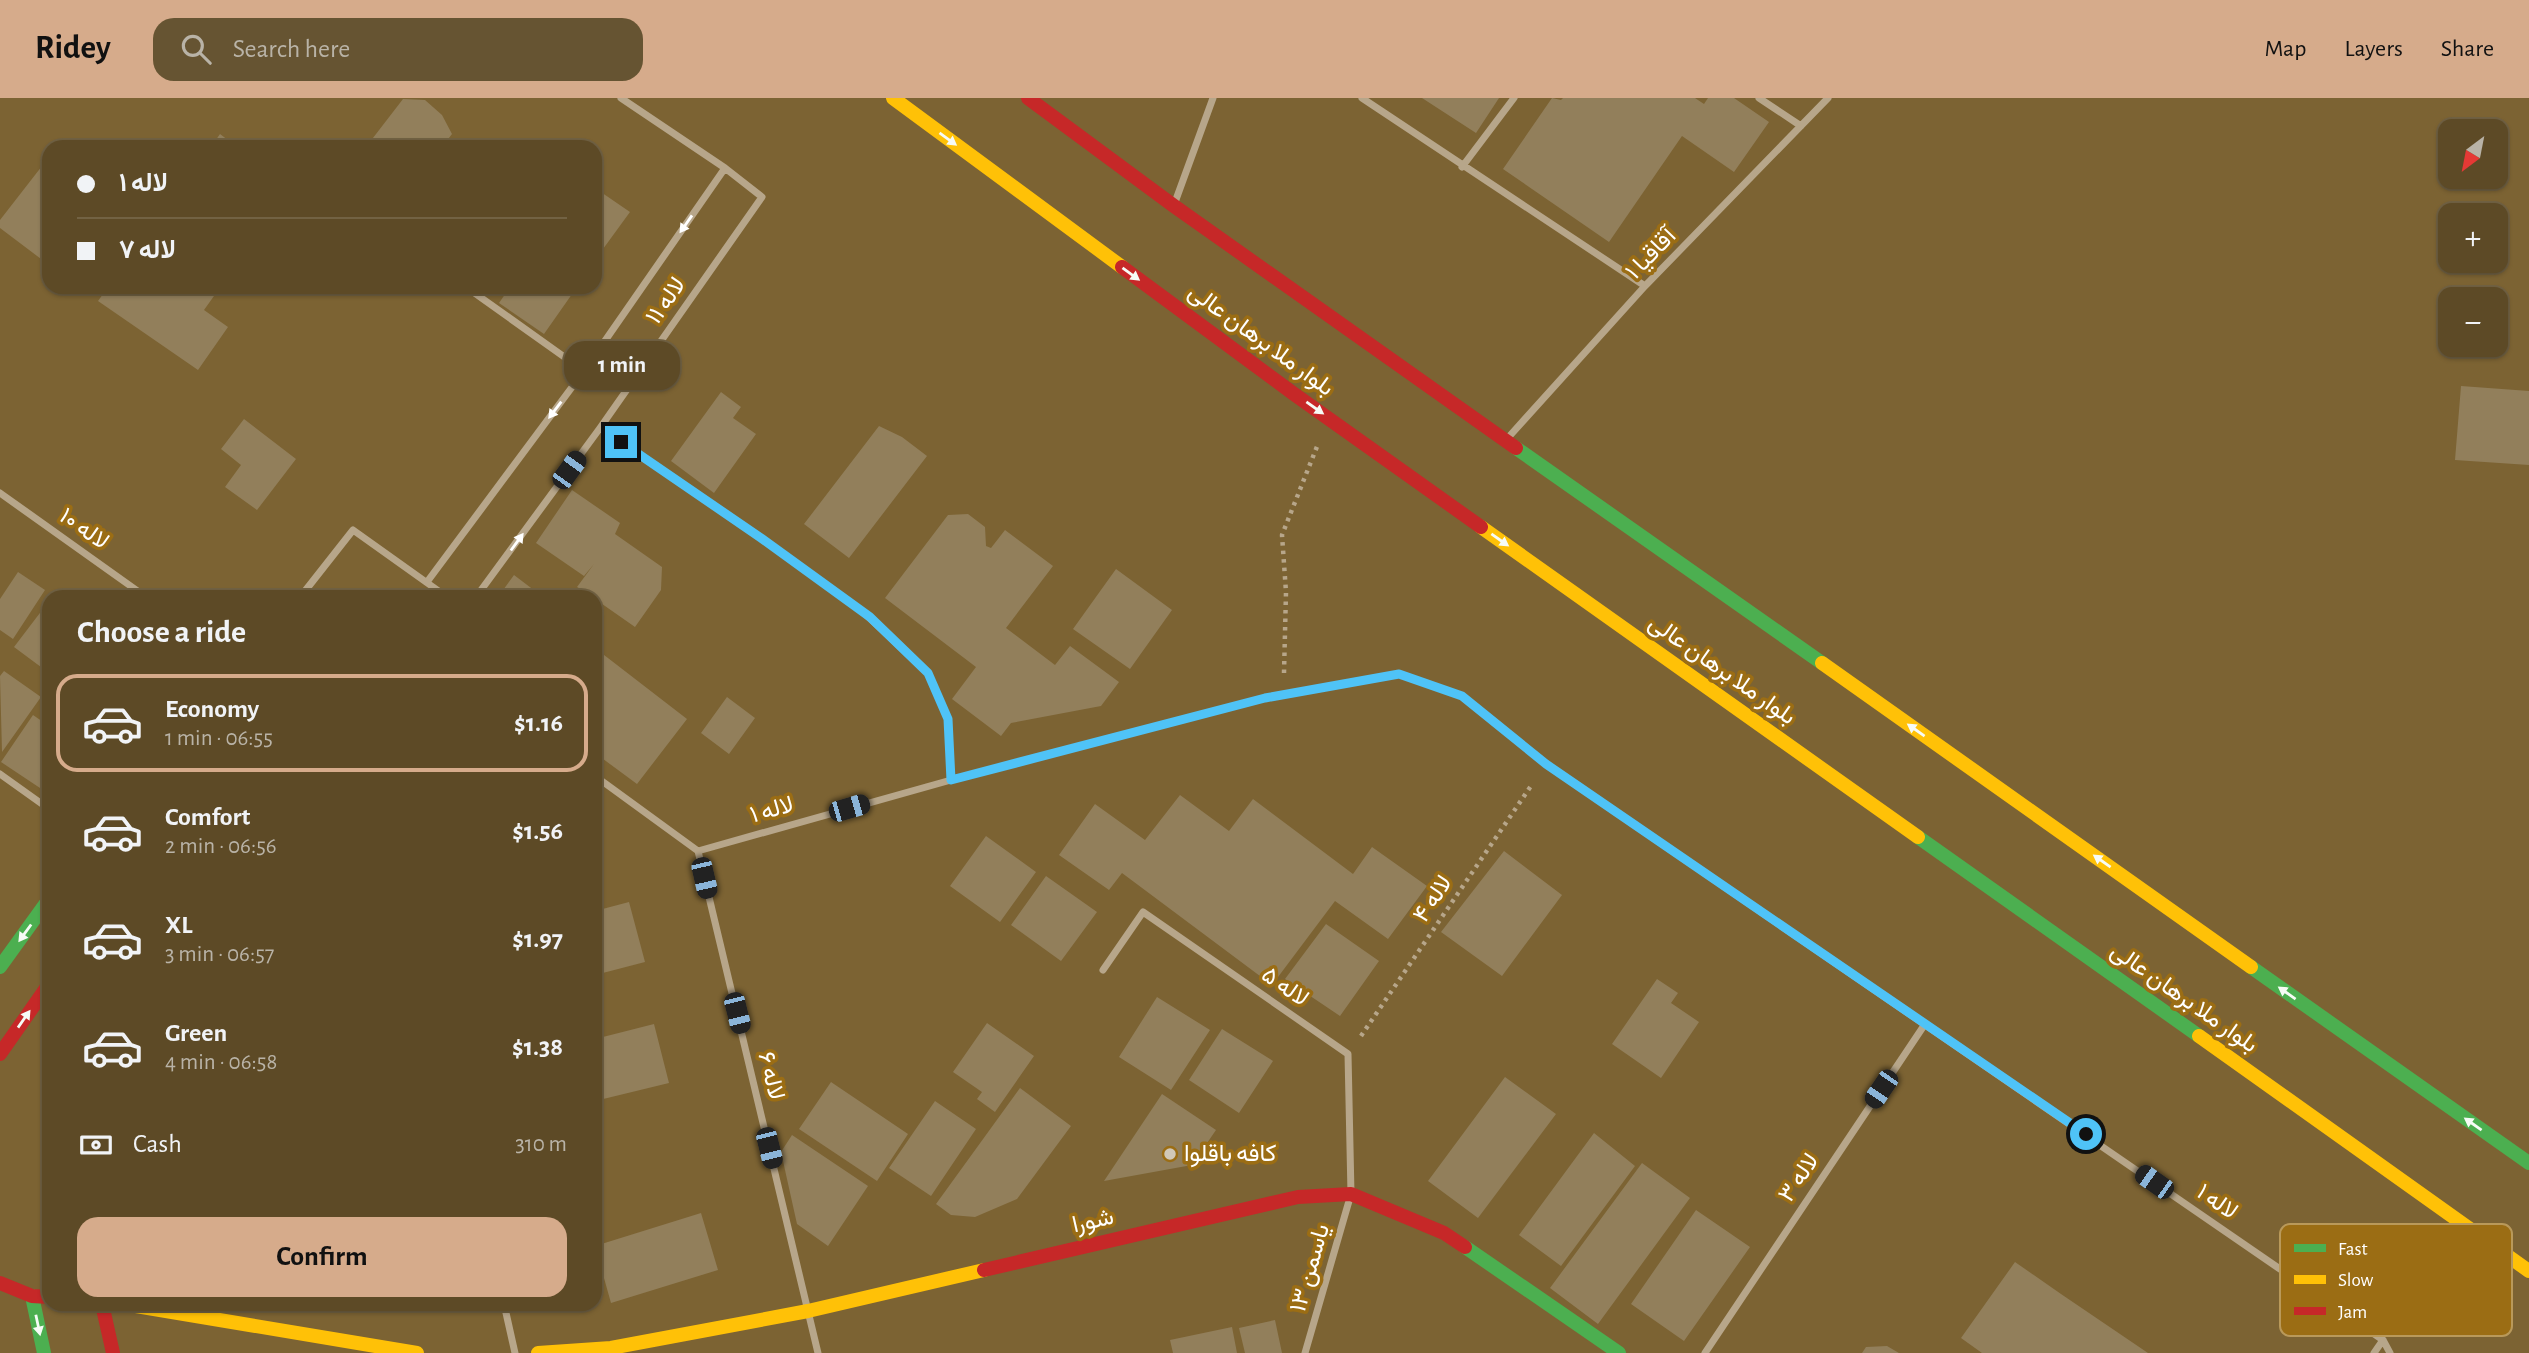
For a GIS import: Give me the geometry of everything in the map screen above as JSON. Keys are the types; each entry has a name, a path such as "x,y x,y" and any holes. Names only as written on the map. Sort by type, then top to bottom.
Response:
{"main road":[{"name":"بلوار ملا برهان عالی","path":"893,98 1306,402 2463,1224"},
{"path":"1028,98 1174,205 2529,1163"},
{"path":"0,967 42,909"},
{"path":"0,1054 42,994"},
{"name":"شورا","path":"538,1353 611,1348 808,1311 1298,1197 1351,1194 1444,1233 1619,1353"},
{"name":"بلوار ملا برهان عالی","path":"2512,1259 2529,1271"},
{"path":"0,1283 32,1296 42,1297"},
{"path":"32,1296 44,1353"},
{"path":"104,1311 113,1353"},
{"path":"166,1311 417,1353"}],"street":[{"path":"621,98 725,168"},
{"path":"1174,205 1213,98"},
{"path":"1362,98 1462,167 1645,286"},
{"path":"1462,167 1514,98"},
{"path":"1759,98 1801,126"},
{"name":"آقاقیا ۱","path":"1506,440 1645,286 1828,98"},
{"name":"لاله ۱۱","path":"428,582 584,371 725,168 762,197 482,590"},
{"path":"476,294 584,371"},
{"path":"600,428 761,538 870,617 928,673 948,719 951,780"},
{"name":"لاله ۱۰","path":"0,493 136,590"},
{"path":"305,590 353,530 438,590"},
{"name":"لاله ۱","path":"698,851 951,780 1265,698 1399,674 1462,696 1546,764 2280,1268"},
{"path":"0,774 42,804"},
{"path":"602,781 698,851"},
{"name":"لاله ۶","path":"698,851 818,1353"},
{"name":"لاله ۵","path":"1103,970 1143,912 1348,1054"},
{"name":"لاله ۳","path":"1705,1353 1925,1024"},
{"path":"1348,1054 1351,1194"},
{"name":"یاسمن ۱۳","path":"1305,1353 1351,1194"},
{"path":"506,1311 515,1353"},
{"name":"لاله ۱","path":"2378,1336 2384,1340"},
{"path":"2374,1353 2384,1340 2390,1353"}],"path":[{"path":"1283,695 1286,592 1282,535 1318,444 1316,435"},
{"name":"لاله ۴","path":"1348,1054 1546,764"}],"building":[{"path":"1422,98 1499,98 1476,133"},
{"path":"1552,98 1695,98 1704,104 1708,98 1734,98 1769,122 1734,172 1682,136 1609,242 1503,169"},
{"path":"403,99 425,100 442,115 452,134 447,140 371,140"},
{"path":"220,134 228,140 216,140"},
{"path":"42,166 42,260 0,228 0,220"},
{"path":"602,193 630,212 602,250"},
{"path":"103,294 211,294 214,296 204,310 228,327 198,370 98,301"},
{"path":"505,294 572,294 544,334 499,303"},
{"path":"2461,386 2529,391 2529,465 2455,460"},
{"path":"721,392 741,407 733,418 756,434 714,493 671,461"},
{"path":"244,419 296,459 257,510 225,487 241,465 221,449"},
{"path":"879,426 902,437 927,456 849,558 804,524"},
{"path":"572,490 620,523 615,534 662,567 661,590 635,627 602,604 602,590 582,590 577,587 594,564 584,576 536,543"},
{"path":"968,514 985,527 986,546 991,548 1005,530 1053,566 1006,628 1055,665 1070,646 1119,682 1101,706 1011,723 1001,736 952,699 976,667 885,598 948,515"},
{"path":"1116,569 1172,610 1130,669 1073,629"},
{"path":"18,572 45,590 42,590 42,595 13,639 0,630 0,599"},
{"path":"514,575 534,590 503,590"},
{"path":"42,610 42,668 14,647"},
{"path":"602,653 687,719 637,784 602,758"},
{"path":"4,671 41,697 2,752 0,676"},
{"path":"727,697 755,718 729,754 701,733"},
{"path":"33,715 42,721 42,789 1,762"},
{"path":"1180,795 1229,831 1253,799 1353,874 1372,847 1427,886 1388,939 1335,901 1272,985 1122,873 1109,890 1059,855 1095,804 1145,840"},
{"path":"986,836 1036,872 1000,922 950,886"},
{"path":"1504,851 1562,895 1502,976 1441,932"},
{"path":"1046,876 1097,912 1061,961 1011,925"},
{"path":"629,902 645,962 602,973 602,909"},
{"path":"1326,924 1379,961 1340,1016 1285,979"},
{"path":"1657,979 1678,993 1671,1003 1699,1022 1661,1078 1612,1044"},
{"path":"1157,997 1210,1030 1171,1090 1119,1057"},
{"path":"987,1023 1034,1056 995,1112 977,1099 982,1092 953,1072"},
{"path":"654,1024 669,1083 602,1099 602,1037"},
{"path":"1222,1029 1273,1061 1239,1113 1189,1080"},
{"path":"1505,1077 1556,1114 1478,1218 1428,1181"},
{"path":"831,1082 908,1134 877,1181 799,1129"},
{"path":"1020,1088 1071,1126 1017,1199 975,1217 951,1215 936,1204"},
{"path":"1162,1094 1216,1130 1192,1165 1104,1181"},
{"path":"935,1101 976,1129 931,1196 889,1168"},
{"path":"1594,1133 1635,1166 1561,1266 1519,1235"},
{"path":"792,1135 868,1186 828,1246 797,1224 781,1152"},
{"path":"1642,1163 1690,1198 1598,1324 1550,1288"},
{"path":"1696,1210 1750,1247 1684,1341 1631,1304"},
{"path":"701,1213 718,1270 611,1303 602,1271 602,1244"},
{"path":"2015,1262 2148,1353 1982,1353 1961,1338"},
{"path":"1275,1320 1282,1353 1245,1353 1239,1328"},
{"path":"1232,1327 1237,1353 1173,1353 1170,1340"},
{"path":"1887,1346 1899,1353 1862,1353 1866,1347"}],"traffic: fast":[{"path":"1516,448 1822,663"},
{"path":"1918,837 2199,1036"},
{"path":"0,967 42,909"},
{"path":"2251,967 2529,1163"},
{"path":"1465,1247 1619,1353"},
{"path":"32,1296 44,1353"}],"traffic: slow":[{"path":"893,98 1122,267"},
{"path":"1481,527 1918,837"},
{"path":"1822,663 2251,967"},
{"path":"2199,1036 2463,1224"},
{"path":"2512,1259 2529,1271"},
{"path":"538,1353 611,1348 808,1311 984,1270"},
{"path":"166,1311 417,1353"}],"traffic: jam":[{"path":"1028,98 1174,206 1516,448"},
{"path":"1122,267 1481,527"},
{"path":"0,1054 42,994"},
{"path":"984,1270 1298,1197 1351,1194 1444,1233 1465,1247"},
{"path":"0,1283 32,1296 42,1297"},
{"path":"104,1311 113,1353"}],"place":[{"name":"کافه باقلوا","path":"1170,1154"}],"route":[{"path":"621,442 870,617 928,673 948,719 951,780 1265,698 1399,674 1462,696 1546,764 2086,1134"}]}
